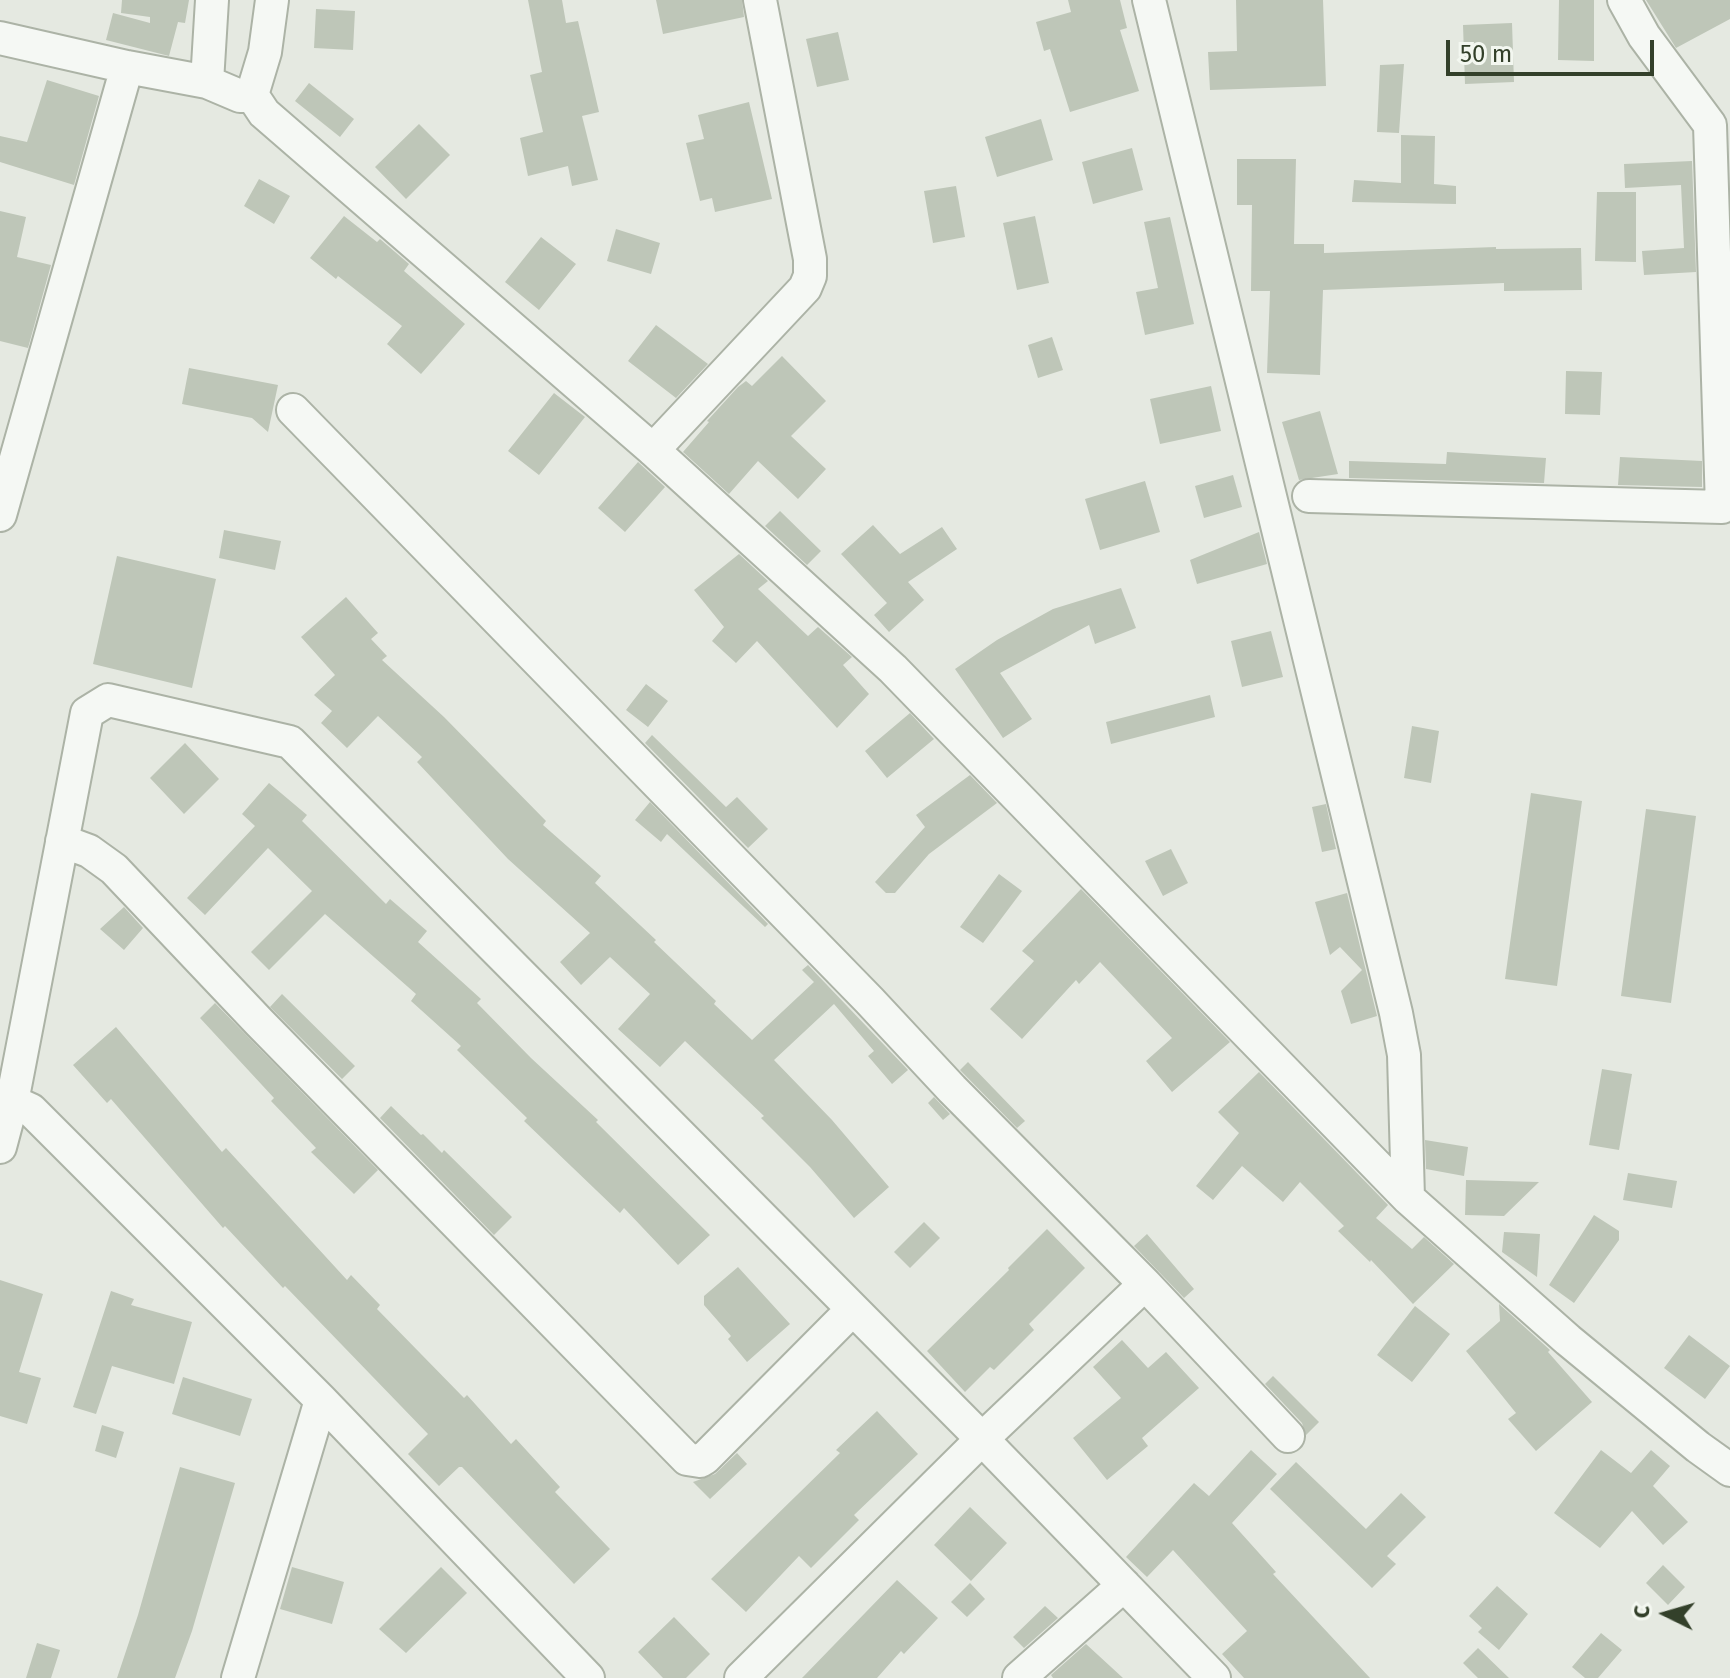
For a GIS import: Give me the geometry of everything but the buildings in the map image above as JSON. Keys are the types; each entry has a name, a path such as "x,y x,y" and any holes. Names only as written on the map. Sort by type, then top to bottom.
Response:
{"street":[{"path":"207,82 212,0"},
{"path":"252,95 265,52 272,0"},
{"path":"653,450 805,288 810,276 810,259 760,0"},
{"path":"1149,0 1396,1013 1404,1055 1408,1198"},
{"path":"1309,496 1726,505 1710,125 1644,36 1624,0"},
{"path":"0,38 207,82 240,96 252,95"},
{"path":"0,515 127,67"},
{"path":"252,95 264,113 653,450 893,669 1408,1198 1568,1340 1730,1470"},
{"path":"293,410 836,965 1288,1436"},
{"path":"0,1147 6,1099 87,713 108,700 290,742 982,1439 1214,1678"},
{"path":"62,841 89,851 114,869 687,1459 700,1461 705,1458 853,1309"},
{"path":"6,1099 31,1110 321,1400 588,1678"},
{"path":"741,1678 982,1439 1145,1284"},
{"path":"238,1678 321,1400"},
{"path":"1019,1678 1124,1585"}]}
